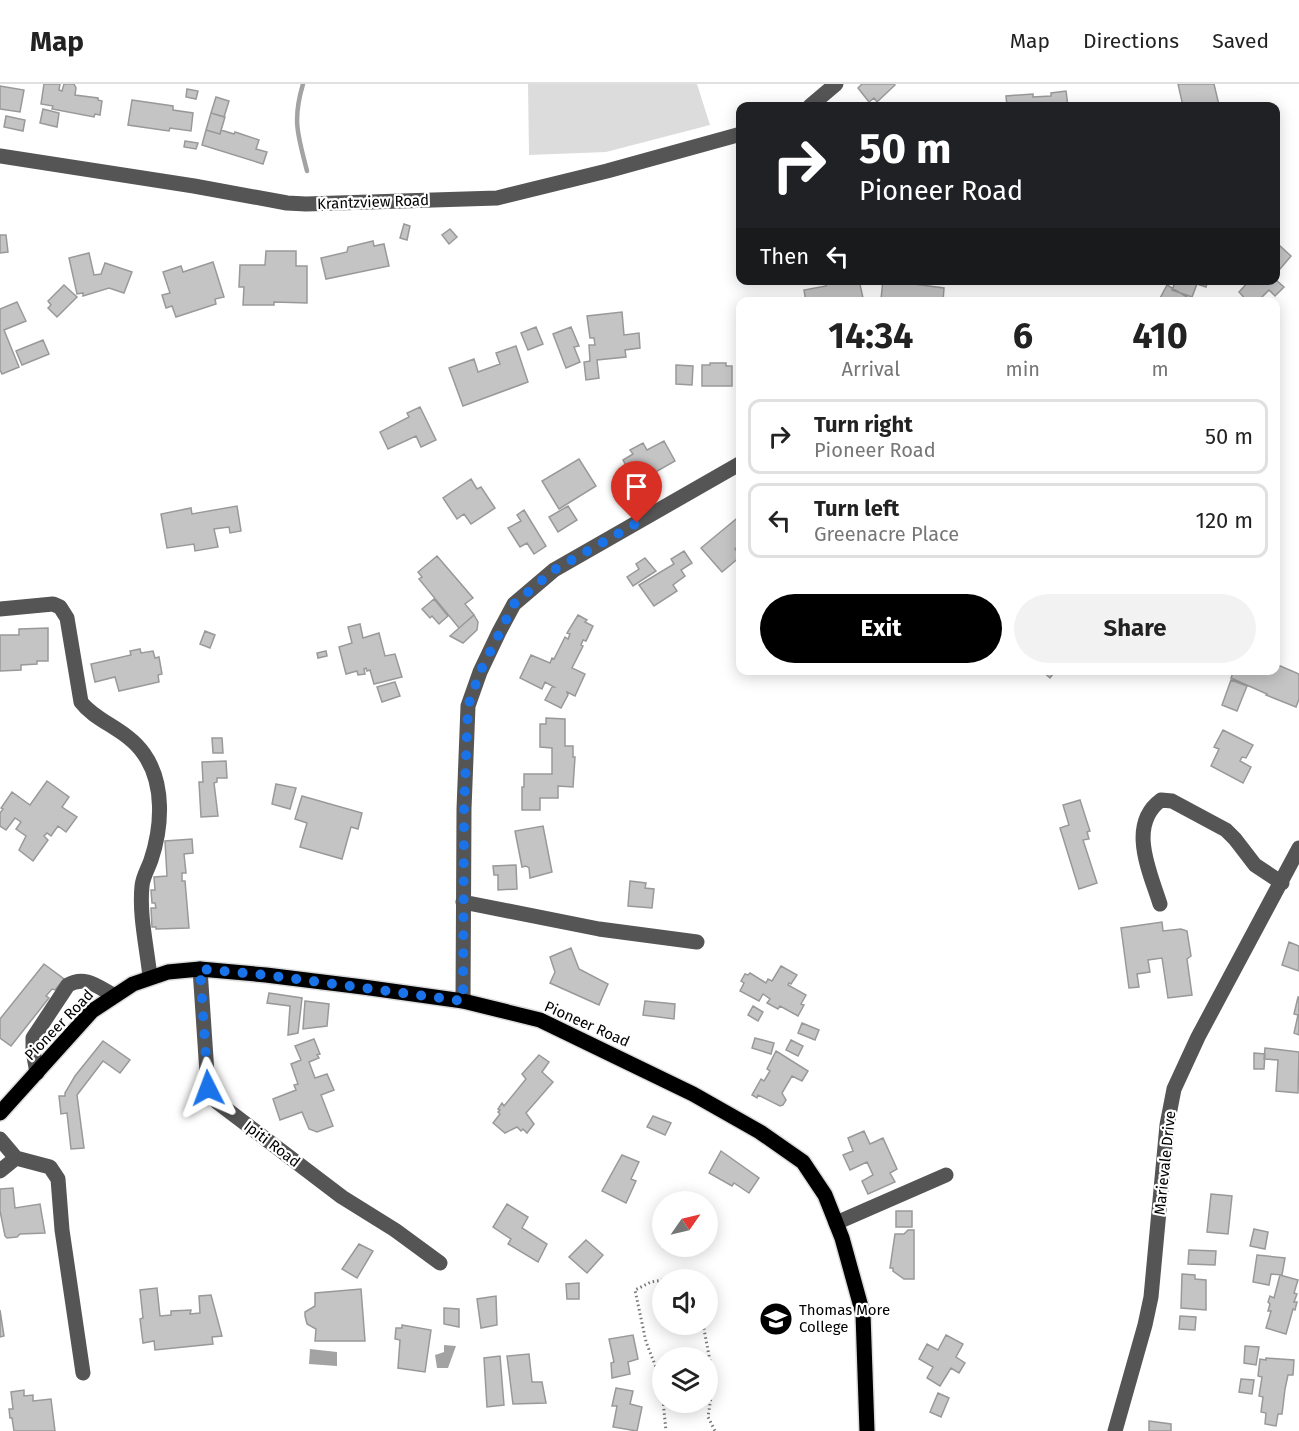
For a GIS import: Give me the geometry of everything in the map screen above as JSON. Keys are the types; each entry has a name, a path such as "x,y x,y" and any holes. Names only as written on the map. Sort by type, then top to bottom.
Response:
{"main road":[{"name":"Pioneer Road","path":"0,1113 92,1011 113,995 133,984 168,972 200,969 266,975 463,1001 540,1020 693,1094 760,1132 803,1162 825,1195 836,1223 862,1314 867,1431"}],"street":[{"path":"815,102 836,84"},
{"name":"Krantzview Road","path":"0,156 306,204 496,198 608,171 736,135"},
{"path":"463,1001 464,809 468,706 480,672 514,604 554,570 736,466"},
{"path":"0,609 53,604 60,607 67,618 81,702 137,744 158,782 159,811 156,839 142,885 141,903 150,977"},
{"path":"1160,904 1142,849 1147,815 1152,806 1161,800 1172,801 1226,830 1235,838 1255,865 1282,883"},
{"name":"Marievale Drive","path":"1115,1431 1151,1297 1167,1125 1174,1089 1198,1037 1299,848"},
{"path":"463,902 599,928 697,942"},
{"name":"Ipiti Road","path":"200,969 208,1088 217,1102 342,1197 395,1230 440,1263"},
{"path":"37,1073 33,1038 68,985 73,981 87,981 113,995"},
{"path":"0,1139 16,1158 50,1167 58,1179 62,1230 83,1373"},
{"path":"0,1171 16,1158"},
{"path":"836,1223 946,1175"}],"path":[{"path":"652,1282 635,1290 646,1341 661,1380 666,1431"},
{"path":"704,1335 710,1361 708,1378 711,1396 708,1417 716,1431"}],"shaded area":[{"path":"528,84 697,84 710,125 606,152 529,155"},
{"path":"444,1345 456,1346 448,1368 437,1368 435,1355 444,1352"},
{"path":"310,1349 337,1352 337,1366 309,1364"}],"building":[{"path":"44,84 60,84 59,90 62,91 64,84 74,84 75,95 98,98 102,101 100,115 95,114 94,117 52,109 53,106 41,104"},
{"path":"862,84 895,85 877,102 874,98 869,102 858,88"},
{"path":"1178,84 1214,84 1218,102 1182,102"},
{"path":"0,86 24,90 20,112 0,109"},
{"path":"187,89 198,91 196,99 186,97"},
{"path":"1066,91 1067,102 1007,102 1006,96 1033,94 1033,97 1051,96 1051,93"},
{"path":"216,97 229,101 224,117 211,113"},
{"path":"132,100 173,106 173,110 193,113 191,131 170,128 169,131 128,125"},
{"path":"43,109 59,113 57,127 40,123"},
{"path":"211,113 225,117 220,134 206,130"},
{"path":"6,116 25,120 23,131 4,127"},
{"path":"206,130 220,134 221,130 234,134 235,132 259,140 256,149 267,152 263,164 202,145"},
{"path":"185,141 198,143 196,149 184,147"},
{"path":"404,224 410,226 407,240 400,238"},
{"path":"450,229 457,237 449,244 442,235"},
{"path":"0,235 6,235 8,252 0,253"},
{"path":"373,241 374,246 384,244 389,266 326,279 321,258 347,252 348,247"},
{"path":"1280,246 1291,256 1280,269"},
{"path":"266,251 296,251 296,266 307,266 307,303 274,302 274,305 243,305 244,287 239,287 240,265 265,265"},
{"path":"89,253 94,275 101,274 105,263 132,272 124,293 109,288 83,296 83,293 77,294 69,258"},
{"path":"213,262 224,297 215,299 216,304 176,317 172,306 166,308 162,295 170,293 163,272 181,266 183,272"},
{"path":"1280,284 1284,287 1275,296 1269,290 1262,297 1244,297 1239,292 1245,285"},
{"path":"64,285 77,297 57,317 48,308 51,305 48,301"},
{"path":"860,285 863,297 805,297 804,290 826,286"},
{"path":"882,285 921,285 944,288 943,297 881,297"},
{"path":"1167,285 1187,297 1161,297"},
{"path":"1174,285 1197,285 1192,297 1172,290"},
{"path":"17,302 26,321 4,330 19,367 2,374 0,370 0,309"},
{"path":"622,312 624,335 639,333 640,348 625,350 626,357 597,360 599,378 586,380 584,362 590,361 589,345 595,345 594,338 590,338 587,316"},
{"path":"536,327 543,344 528,350 521,333"},
{"path":"571,327 579,346 574,347 580,362 566,368 553,334"},
{"path":"43,340 49,354 22,365 16,351"},
{"path":"516,346 528,382 463,406 449,368 474,359 478,372 500,364 496,353"},
{"path":"710,363 726,363 726,366 732,366 732,386 702,386 702,365 710,365"},
{"path":"676,365 693,366 692,385 676,384"},
{"path":"420,407 436,440 421,447 416,436 388,449 380,432 409,417 407,413"},
{"path":"664,441 675,461 624,490 616,476 628,469 623,460 633,454 630,450 643,443 647,450"},
{"path":"579,459 596,486 559,509 542,481"},
{"path":"471,479 477,489 481,487 495,508 471,524 464,514 457,519 443,498"},
{"path":"237,506 241,531 230,533 229,527 214,529 218,547 195,551 194,544 167,548 161,514 191,508 192,514"},
{"path":"568,506 577,520 558,532 549,517"},
{"path":"524,510 546,546 534,554 527,543 520,547 508,528 521,521 517,515"},
{"path":"736,519 736,560 722,572 701,548"},
{"path":"684,551 692,563 681,570 685,576 673,585 677,591 654,606 639,585 674,564 671,559"},
{"path":"437,556 473,598 465,604 474,615 459,628 419,579 422,577 418,572"},
{"path":"645,558 656,571 633,586 627,577 639,569 636,564"},
{"path":"434,599 448,616 439,624 422,609"},
{"path":"474,615 478,622 477,630 463,643 450,636"},
{"path":"578,615 593,626 586,641 583,640 581,645 583,646 572,668 585,674 575,696 567,692 568,695 561,708 545,700 554,687 545,682 542,689 520,678 531,655 550,663 552,658 554,659 565,637 568,639 570,634 567,633"},
{"path":"360,624 363,638 379,633 385,656 395,654 402,677 374,684 370,670 367,671 366,668 364,669 365,674 358,675 357,671 346,674 339,647 352,643 348,627"},
{"path":"48,628 48,661 21,665 21,670 0,671 0,635 19,635 19,629"},
{"path":"205,631 215,635 210,648 200,644"},
{"path":"140,649 141,653 153,651 155,658 159,657 162,674 158,675 159,682 119,691 115,677 95,682 91,664 131,655 130,651"},
{"path":"326,651 327,656 318,658 317,653"},
{"path":"1280,666 1299,674 1299,699 1296,707 1266,695 1231,678 1232,675 1280,675"},
{"path":"1231,680 1247,686 1237,711 1222,705"},
{"path":"395,682 400,696 382,702 377,687"},
{"path":"546,718 565,719 565,746 573,746 573,757 575,757 573,787 558,786 558,798 540,798 540,810 522,810 524,774 552,774 552,748 540,747 540,724 546,724"},
{"path":"1223,730 1253,745 1246,758 1242,757 1240,761 1251,767 1243,783 1211,766 1219,749 1214,747"},
{"path":"212,738 222,738 223,753 213,753"},
{"path":"226,761 227,778 217,778 217,782 214,783 218,816 201,817 199,782 203,782 202,762"},
{"path":"47,781 69,797 62,807 77,817 66,832 58,826 51,836 47,833 44,836 48,840 33,861 19,850 26,836 16,829 21,822 15,818 6,830 0,826 0,813 12,792 30,805"},
{"path":"276,784 296,788 290,809 272,804"},
{"path":"302,796 362,813 358,829 351,827 342,859 300,847 307,823 295,819"},
{"path":"1080,800 1090,831 1087,832 1089,839 1083,840 1097,883 1079,889 1060,828 1069,825 1063,805"},
{"path":"543,826 552,872 530,878 529,868 522,867 515,831"},
{"path":"192,839 193,853 184,854 186,873 182,873 182,881 185,881 189,928 156,929 152,927 151,908 156,908 155,903 152,903 151,890 155,890 154,877 167,876 165,841"},
{"path":"516,865 517,889 498,890 498,875 494,875 493,866"},
{"path":"630,881 646,883 645,888 654,889 652,908 628,906"},
{"path":"1162,922 1163,931 1181,929 1187,931 1191,956 1187,959 1192,995 1168,998 1162,958 1148,960 1150,972 1137,974 1139,987 1129,988 1121,928"},
{"path":"1289,942 1299,946 1299,971 1282,965"},
{"path":"571,948 579,969 608,984 599,1005 550,983 555,972 550,957"},
{"path":"44,964 64,979 55,990 52,989 46,996 49,998 11,1046 0,1038 0,1019"},
{"path":"781,966 797,975 788,985 806,995 798,1016 780,1006 778,1009 767,1003 770,999 763,994 759,1001 740,991 744,983 741,981 745,974 750,973 766,983 768,979 772,981"},
{"path":"269,993 302,998 298,1033 288,1035 290,1006 267,1003"},
{"path":"1298,997 1299,1035 1294,1033 1298,1015 1294,1014"},
{"path":"305,1001 329,1004 327,1026 303,1029"},
{"path":"645,1001 675,1004 674,1019 643,1015"},
{"path":"753,1006 763,1012 758,1021 748,1015"},
{"path":"802,1023 819,1030 815,1040 798,1033"},
{"path":"755,1038 774,1043 771,1054 752,1048"},
{"path":"314,1039 320,1054 317,1055 319,1058 309,1062 315,1078 327,1074 334,1090 321,1095 333,1126 317,1132 309,1129 302,1112 280,1120 273,1099 296,1090 294,1085 298,1084 291,1064 301,1060 295,1046"},
{"path":"791,1040 803,1046 798,1056 786,1050"},
{"path":"103,1041 130,1060 120,1073 103,1061 77,1095 84,1148 71,1149 67,1113 61,1114 59,1096 65,1096 75,1076"},
{"path":"1265,1048 1299,1052 1298,1093 1276,1091 1278,1060 1264,1059"},
{"path":"776,1051 808,1071 802,1081 792,1076 782,1093 786,1100 780,1106 758,1095 757,1098 752,1095 761,1079 764,1081 770,1071 767,1069"},
{"path":"1254,1053 1265,1054 1264,1069 1254,1069"},
{"path":"539,1055 549,1062 542,1072 553,1082 526,1113 534,1124 527,1133 517,1127 505,1133 493,1123 500,1114 498,1109 502,1103 504,1106 526,1079 522,1074"},
{"path":"653,1116 671,1123 665,1135 647,1127"},
{"path":"864,1131 870,1144 883,1138 897,1169 890,1173 895,1182 868,1194 862,1181 873,1175 867,1162 850,1170 843,1155 853,1151 848,1138"},
{"path":"721,1151 759,1178 749,1193 734,1183 732,1186 709,1173"},
{"path":"622,1155 639,1162 631,1179 636,1181 626,1203 602,1191"},
{"path":"13,1188 15,1208 40,1204 45,1233 20,1234 17,1237 7,1238 5,1236 0,1211 0,1189"},
{"path":"1211,1194 1232,1196 1228,1234 1207,1232"},
{"path":"507,1204 528,1217 522,1228 547,1244 538,1262 508,1244 511,1239 493,1227"},
{"path":"896,1211 912,1211 912,1227 896,1227"},
{"path":"1254,1229 1268,1232 1265,1249 1250,1246"},
{"path":"908,1230 914,1230 914,1279 904,1279 893,1271 893,1268 890,1268 895,1234 904,1234"},
{"path":"586,1240 603,1255 587,1273 569,1257"},
{"path":"359,1244 373,1251 357,1278 342,1269"},
{"path":"1189,1250 1216,1251 1215,1265 1188,1264"},
{"path":"1257,1255 1285,1258 1282,1275 1271,1274 1269,1285 1253,1282"},
{"path":"1182,1274 1195,1275 1195,1279 1206,1280 1206,1310 1181,1308"},
{"path":"1280,1275 1298,1280 1294,1293 1297,1294 1294,1302 1297,1302 1286,1334 1266,1328 1271,1311 1268,1311 1270,1304 1268,1302 1270,1296 1274,1298"},
{"path":"579,1283 579,1299 567,1299 566,1284"},
{"path":"157,1288 160,1316 171,1315 171,1311 191,1310 190,1314 200,1313 199,1296 211,1295 222,1336 212,1337 213,1344 155,1350 154,1341 143,1343 140,1290"},
{"path":"361,1289 365,1341 315,1341 316,1329 307,1324 305,1312 315,1306 315,1293"},
{"path":"496,1296 497,1325 481,1328 477,1299"},
{"path":"444,1308 459,1309 459,1327 444,1324"},
{"path":"0,1310 4,1336 0,1337"},
{"path":"1180,1316 1196,1317 1195,1330 1179,1329"},
{"path":"402,1325 431,1330 425,1372 398,1368 400,1340 395,1339 396,1328 402,1328"},
{"path":"633,1335 638,1359 628,1362 630,1374 612,1378 611,1363 614,1362 609,1339"},
{"path":"946,1335 963,1344 956,1357 965,1363 959,1373 951,1368 940,1386 927,1378 933,1367 919,1359 927,1344 938,1350"},
{"path":"1245,1346 1259,1347 1256,1365 1244,1363"},
{"path":"529,1354 532,1382 542,1382 546,1403 513,1404 507,1356"},
{"path":"500,1356 504,1405 487,1407 484,1358"},
{"path":"1266,1358 1294,1360 1293,1375 1288,1375 1282,1414 1278,1414 1276,1426 1265,1424 1266,1413 1261,1412 1263,1397 1259,1396 1262,1377 1258,1376 1260,1359 1266,1360"},
{"path":"1241,1379 1254,1380 1252,1394 1239,1392"},
{"path":"616,1388 633,1391 630,1404 642,1407 637,1431 613,1427 617,1406 612,1406"},
{"path":"24,1390 24,1396 33,1395 33,1401 51,1399 55,1431 14,1431 9,1409 13,1409 11,1392"},
{"path":"938,1393 949,1398 941,1417 930,1412"},
{"path":"1149,1421 1171,1424 1171,1431 1149,1431"}],"waterway":[{"path":"303,84 297,118 307,171"}],"place":[{"name":"Thomas More College","path":"776,1319"}],"route":[{"path":"208,1088 200,969 266,975 463,1001 464,809 468,706 480,672 514,604 554,570 637,523"}]}
